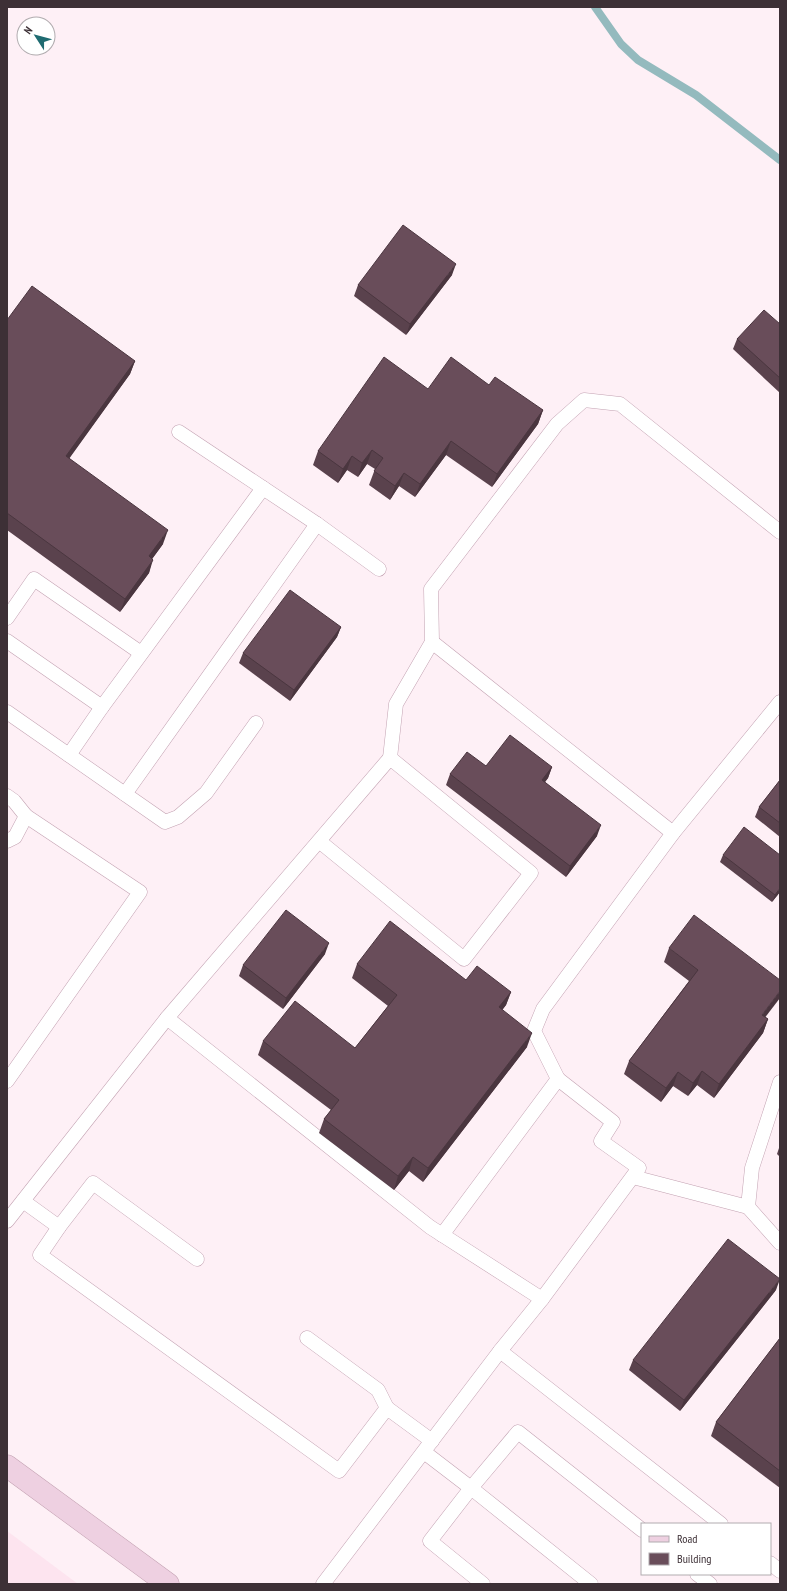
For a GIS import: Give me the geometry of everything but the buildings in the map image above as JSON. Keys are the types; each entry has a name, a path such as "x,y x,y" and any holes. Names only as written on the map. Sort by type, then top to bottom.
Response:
{"main road":[{"path":"7,1466 168,1584"}],"lane":[{"path":"7,1221 167,1018 390,758 396,704 432,642 431,589 556,424 584,400 620,404 780,532"},
{"path":"179,432 318,524 379,569"},
{"path":"69,755 141,653 263,488"},
{"path":"125,794 318,524"},
{"path":"7,618 34,579 141,653"},
{"path":"7,641 102,707"},
{"path":"432,642 673,833"},
{"path":"323,1584 500,1351 542,1299 639,1168 601,1141 613,1122 558,1079 534,1031 543,1009 673,833 780,702"},
{"path":"7,712 165,822 178,817 206,793 256,723"},
{"path":"318,841 464,959 531,873 390,758"},
{"path":"7,1081 140,892 26,816 10,798"},
{"path":"7,841 15,837 26,816"},
{"path":"167,1018 423,1222 542,1299"},
{"path":"442,1235 558,1079"},
{"path":"748,1207 752,1168 780,1082"},
{"path":"633,1177 748,1207 780,1243"},
{"path":"197,1259 93,1183 59,1227 40,1255 339,1471 387,1408"},
{"path":"23,1201 59,1227"},
{"path":"307,1338 378,1390 387,1408 471,1488 591,1584"},
{"path":"500,1351 720,1523"},
{"path":"483,1584 430,1541 471,1488 518,1432 641,1529"},
{"path":"771,1564 780,1571"},
{"path":"698,1575 710,1584"}],"shaded area":[{"path":"7,1531 78,1584 7,1584"}],"waterway":[{"path":"595,7 621,44 638,60 696,95 780,160"}]}
